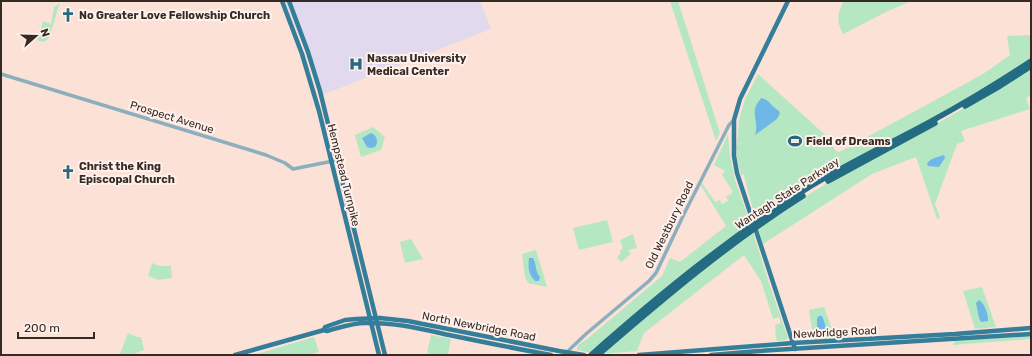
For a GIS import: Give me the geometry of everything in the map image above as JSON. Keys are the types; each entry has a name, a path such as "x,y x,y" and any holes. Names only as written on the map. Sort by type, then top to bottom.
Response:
{"highway":[{"name":"Wantagh State Parkway","path":"591,355 667,290 725,245 790,200 844,167 950,111 1031,61"},
{"name":"Wantagh State Parkway","path":"598,355 669,294 729,247 779,211 824,183 970,104 1031,66"}],"main road":[{"name":"Hempstead Turnpike","path":"282,1 310,78 379,355"},
{"name":"Hempstead Turnpike","path":"289,1 318,84 385,355"},
{"path":"788,1 740,99 734,120 733,143 735,164 795,349"},
{"name":"North Newbridge Road","path":"370,320 376,318 405,320 506,347 551,355"},
{"path":"235,355 324,330 327,331 370,320 378,323"},
{"name":"North Newbridge Road","path":"378,323 439,330 568,354 584,355"},
{"name":"Newbridge Road","path":"711,355 1031,328"},
{"name":"Newbridge Road","path":"639,355 793,343 1031,334"}],"street":[{"name":"Prospect Avenue","path":"1,74 266,156 285,163 293,169 338,160"},
{"name":"Old Westbury Road","path":"568,354 569,350 587,333 649,281 656,273 706,170 729,125 734,120"}],"shaded area":[{"name":"Nassau University Medical Center","path":"285,1 480,1 491,29 322,95"}],"green space":[{"path":"670,1 678,1 720,133 716,141 687,53"},
{"path":"844,1 911,1 843,34 839,25 838,17"},
{"path":"60,3 49,38 44,42 39,41 36,38 43,21 51,24 54,7"},
{"path":"1031,35 1031,59 996,82 756,221 743,174 741,176 737,157 736,145 746,142 737,144 739,120 745,99 758,74 833,142 834,148 839,152 849,147 855,137 860,141 983,74 1010,55 1007,36"},
{"path":"1031,67 1031,95 1026,98 1030,109 961,131 965,141 957,144 935,204 940,218 937,219 916,157 872,174 763,244 758,228 795,203 834,179 973,103"},
{"path":"373,127 385,137 381,150 361,157 355,135"},
{"path":"728,134 730,156 735,180 751,225 591,353 578,350 578,345 586,340 662,276 670,258 680,262 726,226 700,184 702,183 715,202 720,200 722,204 728,201 726,196 732,194 732,190 722,175 725,171 714,165"},
{"path":"607,220 613,242 579,250 573,228"},
{"path":"753,232 788,338 786,340 777,341 775,325 781,323 779,317 773,319 761,281 744,255 644,333 637,351 601,354 670,296"},
{"path":"633,234 637,248 628,250 631,254 621,262 617,257 623,248 620,240"},
{"path":"411,239 423,259 405,263 400,242"},
{"path":"536,250 547,287 528,283 525,277 522,254"},
{"path":"152,263 160,266 171,266 172,278 158,280 148,276"},
{"path":"982,287 996,327 975,329 963,291"},
{"path":"824,307 836,340 814,341 809,310"},
{"path":"128,333 141,337 144,350 131,355 120,354"},
{"path":"1031,334 1031,339 953,345 955,340"},
{"path":"431,335 451,339 448,355 427,353"},
{"path":"314,337 319,352 309,355 257,354"}],"water":[{"path":"761,98 768,101 780,113 777,119 755,135 755,109"},
{"path":"371,133 376,137 377,141 375,147 370,148 367,147 362,138"},
{"path":"944,155 945,158 939,167 928,166 927,164 930,160"},
{"path":"529,258 533,258 537,273 540,277 539,281 535,281 530,273"},
{"path":"979,300 986,309 988,321 981,322 979,318 976,303"},
{"path":"822,316 826,332 820,332 817,326 817,318"}],"place":[{"name":"No Greater Love Fellowship Church","path":"68,15"},
{"name":"Nassau University Medical Center","path":"356,64"},
{"name":"Field of Dreams","path":"795,141"},
{"name":"Christ the King Episcopal Church","path":"68,172"}]}
